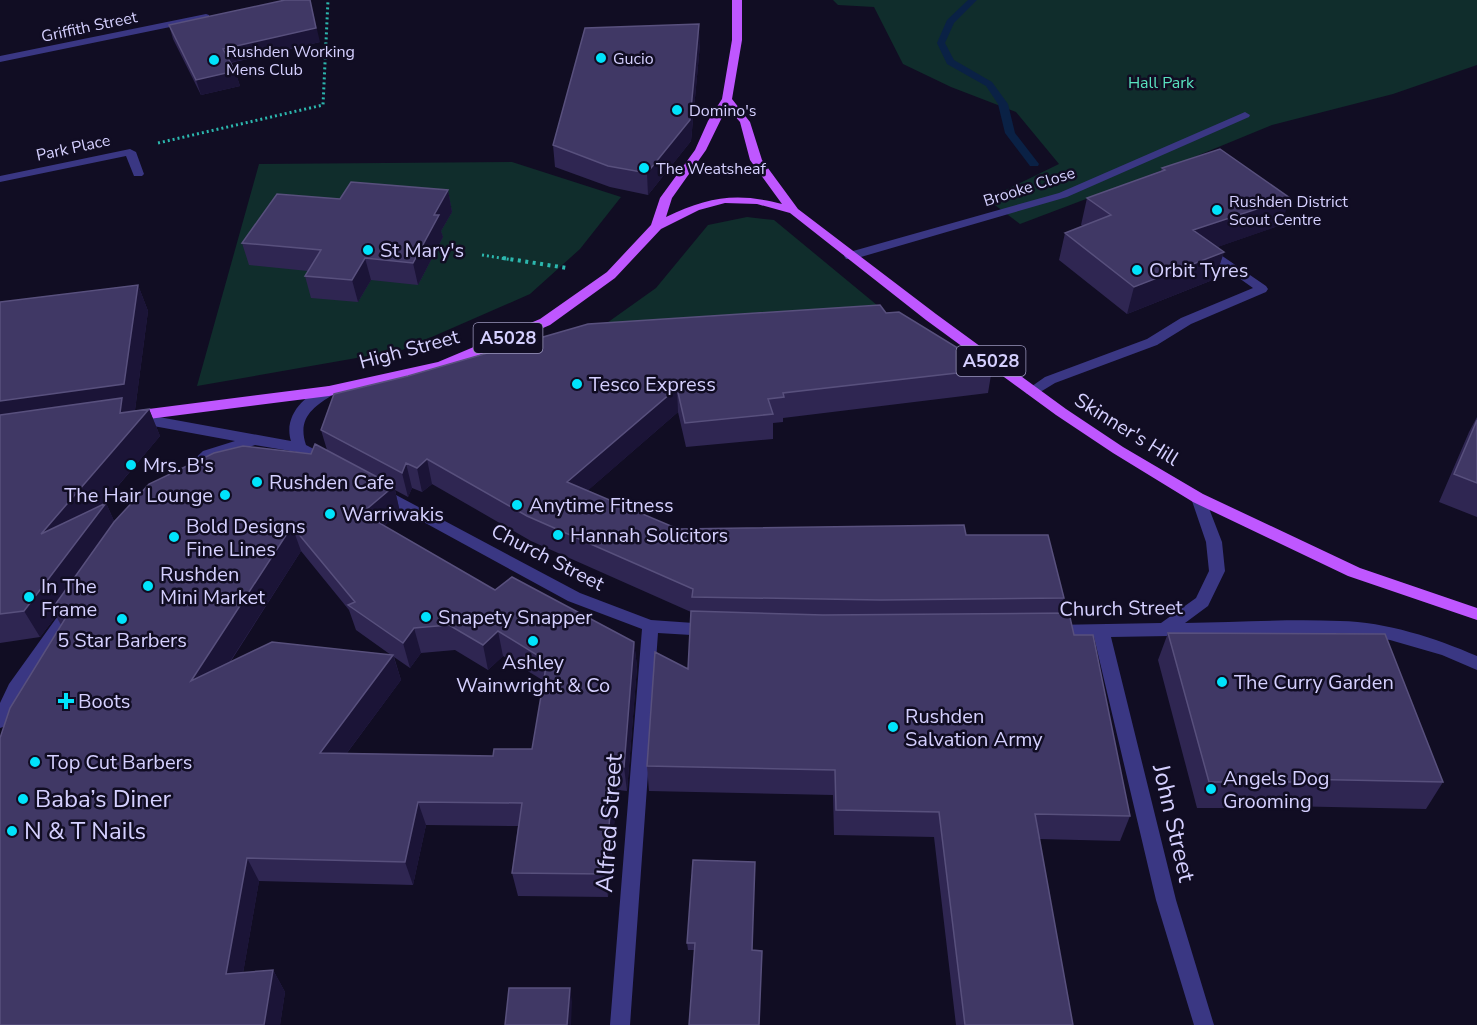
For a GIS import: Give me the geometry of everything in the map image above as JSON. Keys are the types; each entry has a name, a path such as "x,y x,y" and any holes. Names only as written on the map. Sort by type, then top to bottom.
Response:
{"main road":[{"name":"A5028","path":"657,226 666,198 700,150 713,121 727,99 736,40 737,0"},
{"name":"Skinner's Hill","path":"727,99 745,122 756,160 794,211 850,256 1032,391 1118,450 1198,498 1354,572 1477,614"},
{"name":"Skinner's Hill","path":"657,226 695,208 725,200 757,201 794,211"},
{"name":"High Street","path":"125,417 329,391 442,366 545,322 611,275 657,226"}],"street":[{"name":"Griffith Street","path":"0,59 220,14"},
{"name":"Brooke Close","path":"850,256 1063,195 1245,115"},
{"name":"Park Place","path":"0,179 130,152 138,174"},
{"path":"1032,391 1050,380 1152,342 1186,321 1262,289 1215,255"},
{"path":"300,448 294,433 297,418 307,404 329,391"},
{"path":"125,417 300,448 337,468"},
{"path":"178,480 207,455 253,440"},
{"name":"Church Street","path":"368,484 574,597 650,626 730,630"},
{"path":"1166,628 1202,602 1217,571 1214,542 1198,498"},
{"path":"0,721 15,689 80,597"},
{"name":"Alfred Street","path":"620,1025 650,626"},
{"name":"Church Street","path":"1042,631 1342,627 1390,634 1446,650 1477,663"},
{"name":"John Street","path":"1101,630 1166,900 1204,1025"}],"path":[{"path":"130,152 171,139 323,105 328,0"},
{"path":"482,255 611,275"}],"green space":[{"name":"Hall Park","path":"833,0 1477,0 1477,65 1393,94 1272,125 1160,171 1020,224 987,199 1059,164 1016,112 951,87 903,64 874,7 838,5"},
{"path":"512,162 621,197 580,249 530,294 402,350 197,386 259,164"},
{"path":"747,217 774,220 889,315 583,340 656,288 708,225"}],"building":[{"path":"285,0 310,0 316,28 223,49 235,71 196,80 169,25"},
{"path":"699,24 690,120 647,173 608,166 553,145 585,28"},
{"path":"1220,149 1290,198 1193,230 1224,252 1134,287 1065,233 1111,215 1087,198 1165,170 1162,168"},
{"path":"351,182 448,190 434,215 439,215 413,263 365,258 352,280 305,276 321,250 242,243 277,194 340,199"},
{"path":"138,285 124,384 0,401 0,302"},
{"path":"880,305 886,313 899,312 992,369 783,393 784,397 768,399 773,414 685,423 677,388 567,482 678,529 964,525 966,535 1048,535 1064,598 881,600 692,597 693,589 527,516 427,459 417,468 406,463 402,473 321,430 334,394 408,376 588,324"},
{"path":"122,398 120,413 149,409 41,534 106,503 24,611 0,614 0,415"},
{"path":"1477,420 1477,483 1454,474"},
{"path":"315,444 394,486 362,513 495,590 512,577 634,642 624,767 614,766 605,874 512,873 522,803 418,802 405,862 247,858 226,974 273,970 264,1025 0,1025 0,738 10,708 73,606 52,609 114,522 149,484 214,453 243,446 311,454","holes":["292,526 355,602 348,605 403,643 414,628 449,625 483,645 498,631 547,661 532,749 494,749 493,756 320,753 393,655 272,642 191,681"]},
{"path":"691,611 823,615 1069,613 1074,635 1093,635 1130,816 1035,814 1073,1025 965,1025 939,812 836,810 835,770 647,766 655,652 688,669"},
{"path":"1168,633 1385,634 1443,782 1295,779 1296,782 1209,782"},
{"path":"693,860 755,862 752,950 762,951 759,1025 689,1025 695,943 687,943"},
{"path":"509,988 570,988 567,1025 505,1025"}],"waterway":[{"path":"973,0 950,22 941,43 950,62 989,84 1003,104 1010,133 1034,164"}],"place":[{"name":"Gucio","path":"601,58"},
{"name":"Rushden Working Mens Club","path":"214,60"},
{"name":"Domino's","path":"677,110"},
{"name":"The Weatsheaf","path":"644,168"},
{"name":"Rushden District Scout Centre","path":"1217,210"},
{"name":"St Mary's","path":"368,250"},
{"name":"Orbit Tyres","path":"1137,270"},
{"name":"Tesco Express","path":"577,384"},
{"name":"Mrs. B's","path":"131,465"},
{"name":"Rushden Cafe","path":"257,482"},
{"name":"The Hair Lounge","path":"225,495"},
{"name":"Anytime Fitness","path":"517,505"},
{"name":"Warriwakis","path":"330,514"},
{"name":"Hannah Solicitors","path":"558,535"},
{"name":"Bold Designs Fine Lines","path":"174,537"},
{"name":"Rushden Mini Market","path":"148,586"},
{"name":"In The Frame","path":"29,597"},
{"name":"Snapety Snapper","path":"426,617"},
{"name":"5 Star Barbers","path":"122,619"},
{"name":"Ashley Wainwright & Co","path":"533,641"},
{"name":"The Curry Garden","path":"1222,682"},
{"name":"Boots","path":"66,701"},
{"name":"Rushden Salvation Army","path":"893,727"},
{"name":"Top Cut Barbers","path":"35,762"},
{"name":"Angels Dog Grooming","path":"1211,789"},
{"name":"Baba’s Diner","path":"23,799"},
{"name":"N & T Nails","path":"12,831"}]}
